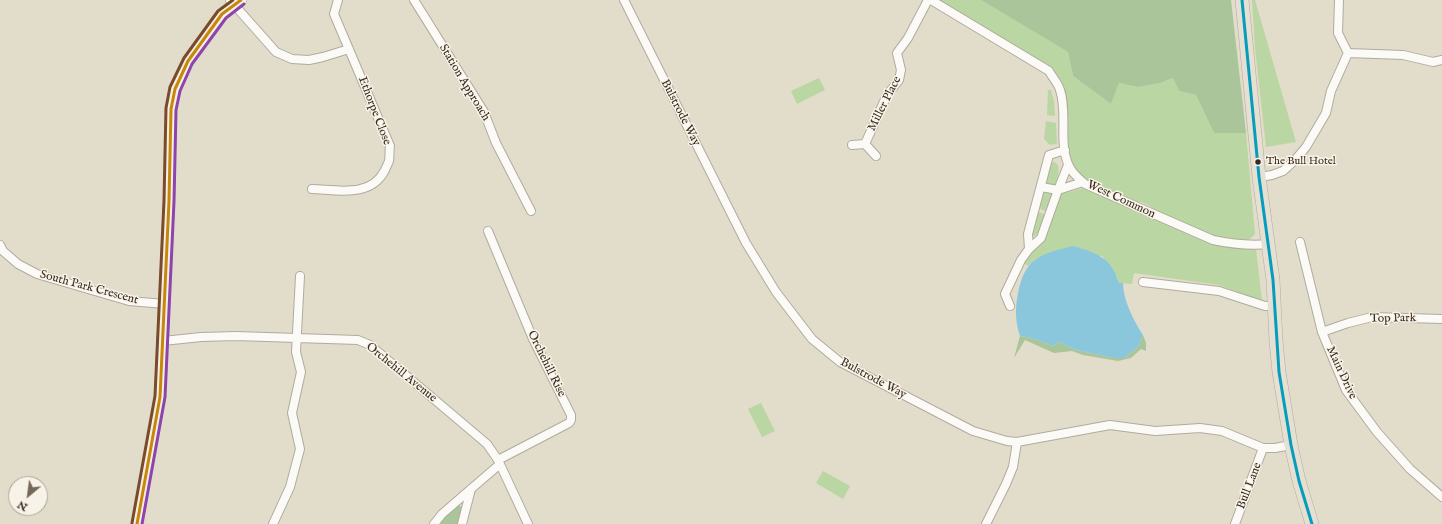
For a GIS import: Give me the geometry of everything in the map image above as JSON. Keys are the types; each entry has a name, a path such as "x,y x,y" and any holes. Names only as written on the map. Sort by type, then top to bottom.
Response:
{"main road":[{"path":"1242,0 1259,177 1269,244 1279,372 1291,445 1299,481 1312,524"},
{"path":"137,524 160,397 170,202 171,108 175,88 188,61 222,14 234,2"}],"street":[{"name":"Ethorpe Close","path":"312,189 350,191 366,189 376,183 382,176 389,162 390,146 334,14 338,0"},
{"name":"Station Approach","path":"414,0 484,112 496,143 531,211"},
{"name":"Bulstrode Way","path":"624,0 746,244 776,292 812,339 840,362 973,431 1007,441 1017,442 1110,425 1155,431 1200,428 1222,431 1263,448 1275,448 1291,445"},
{"name":"Miller Place","path":"865,144 887,95 899,80 901,70 897,53 908,38 928,0"},
{"name":"West Common","path":"931,0 1048,71 1060,89 1063,106 1065,150 1068,165 1074,174 1091,188 1213,240 1251,246 1269,244"},
{"path":"1339,0 1338,33 1348,53"},
{"path":"234,2 276,52 292,59 309,60 323,58 349,49"},
{"path":"1259,177 1272,175 1283,171 1306,147 1326,113 1330,91 1348,53"},
{"path":"1348,53 1404,55 1433,62 1442,60"},
{"name":"Miller Place","path":"852,145 865,144"},
{"name":"Miller Place","path":"865,144 876,156"},
{"path":"1029,249 1028,234 1049,155 1065,150"},
{"path":"1010,306 1005,294 1021,260 1029,249 1041,238 1068,165"},
{"path":"1041,187 1058,190 1083,182"},
{"path":"1035,210 1050,213"},
{"name":"Orchehill Rise","path":"434,524 442,514 499,462 569,423 572,415 533,339 488,232"},
{"name":"Main Drive","path":"1300,242 1322,332 1346,390 1360,411 1377,432 1410,469 1442,496"},
{"name":"South Park Crescent","path":"0,245 18,264 36,274 129,301 165,304"},
{"path":"273,524 290,487 300,449 292,412 300,372 296,352 300,276"},
{"path":"1144,282 1220,291 1265,306 1275,306"},
{"name":"Top Park","path":"1322,332 1372,317 1442,319"},
{"name":"Orchehill Avenue","path":"163,340 236,336 358,340 370,345 487,444 499,462 528,524"},
{"path":"986,524 1014,466 1017,442"},
{"name":"Bull Lane","path":"1235,524 1263,448"},
{"path":"462,524 471,489"}],"green space":[{"path":"937,0 981,0 1068,52 1073,76 1111,104 1119,83 1138,87 1160,83 1173,78 1179,91 1196,95 1214,133 1246,133 1255,234 1250,239 1243,240 1214,237 1161,216 1147,204 1128,201 1090,183 1080,175 1074,167 1070,157 1064,131 1059,81"},
{"path":"981,0 1231,0 1246,133 1214,133 1196,95 1179,91 1173,78 1160,83 1138,87 1119,83 1111,104 1073,76 1068,52"},
{"path":"1252,0 1255,0 1296,142 1266,147 1255,48"},
{"path":"819,78 825,90 797,104 791,91"},
{"path":"1048,90 1051,90 1054,101 1055,116 1047,115"},
{"path":"1046,121 1056,123 1057,144 1050,145 1044,139"},
{"path":"1054,162 1059,167 1057,178 1055,186 1048,187 1045,183 1051,163"},
{"path":"1084,188 1209,242 1251,247 1256,249 1262,301 1219,285 1134,273 1132,284 1119,283 1117,277 1102,256 1036,259 1028,266 1024,263 1032,251 1045,237 1061,194"},
{"path":"1043,191 1053,192 1047,210 1042,210 1039,207"},
{"path":"1038,212 1047,215 1039,232 1034,236 1031,236"},
{"path":"1143,335 1146,343 1146,351 1141,349 1131,358 1118,361 1083,355 1072,351 1054,353 1025,340 1014,358 1020,336 1032,338 1053,346 1059,342 1076,350 1114,358 1124,358 1138,347"},
{"path":"761,403 775,431 762,437 748,409"},
{"path":"823,471 850,486 843,499 816,483"},
{"path":"456,505 459,505 462,508 457,524 439,524"}],"water":[{"path":"1073,246 1102,257 1112,267 1119,283 1123,283 1123,290 1127,303 1143,335 1138,347 1124,358 1114,358 1076,350 1059,342 1053,346 1032,338 1020,336 1016,320 1016,304 1021,281 1025,272 1036,259 1043,255"}],"transit line":[{"path":"132,523 155,396 164,201 166,108 170,87 184,58 218,11 233,0"},
{"path":"137,524 160,397 169,201 171,109 175,89 188,61 222,14 241,0"},
{"path":"1242,0 1259,177 1273,280 1279,372 1291,445 1299,481 1312,524"},
{"path":"142,524 165,397 174,201 176,110 180,91 192,64 226,18 244,4"}],"place":[{"name":"The Bull Hotel","path":"1258,162"}]}
